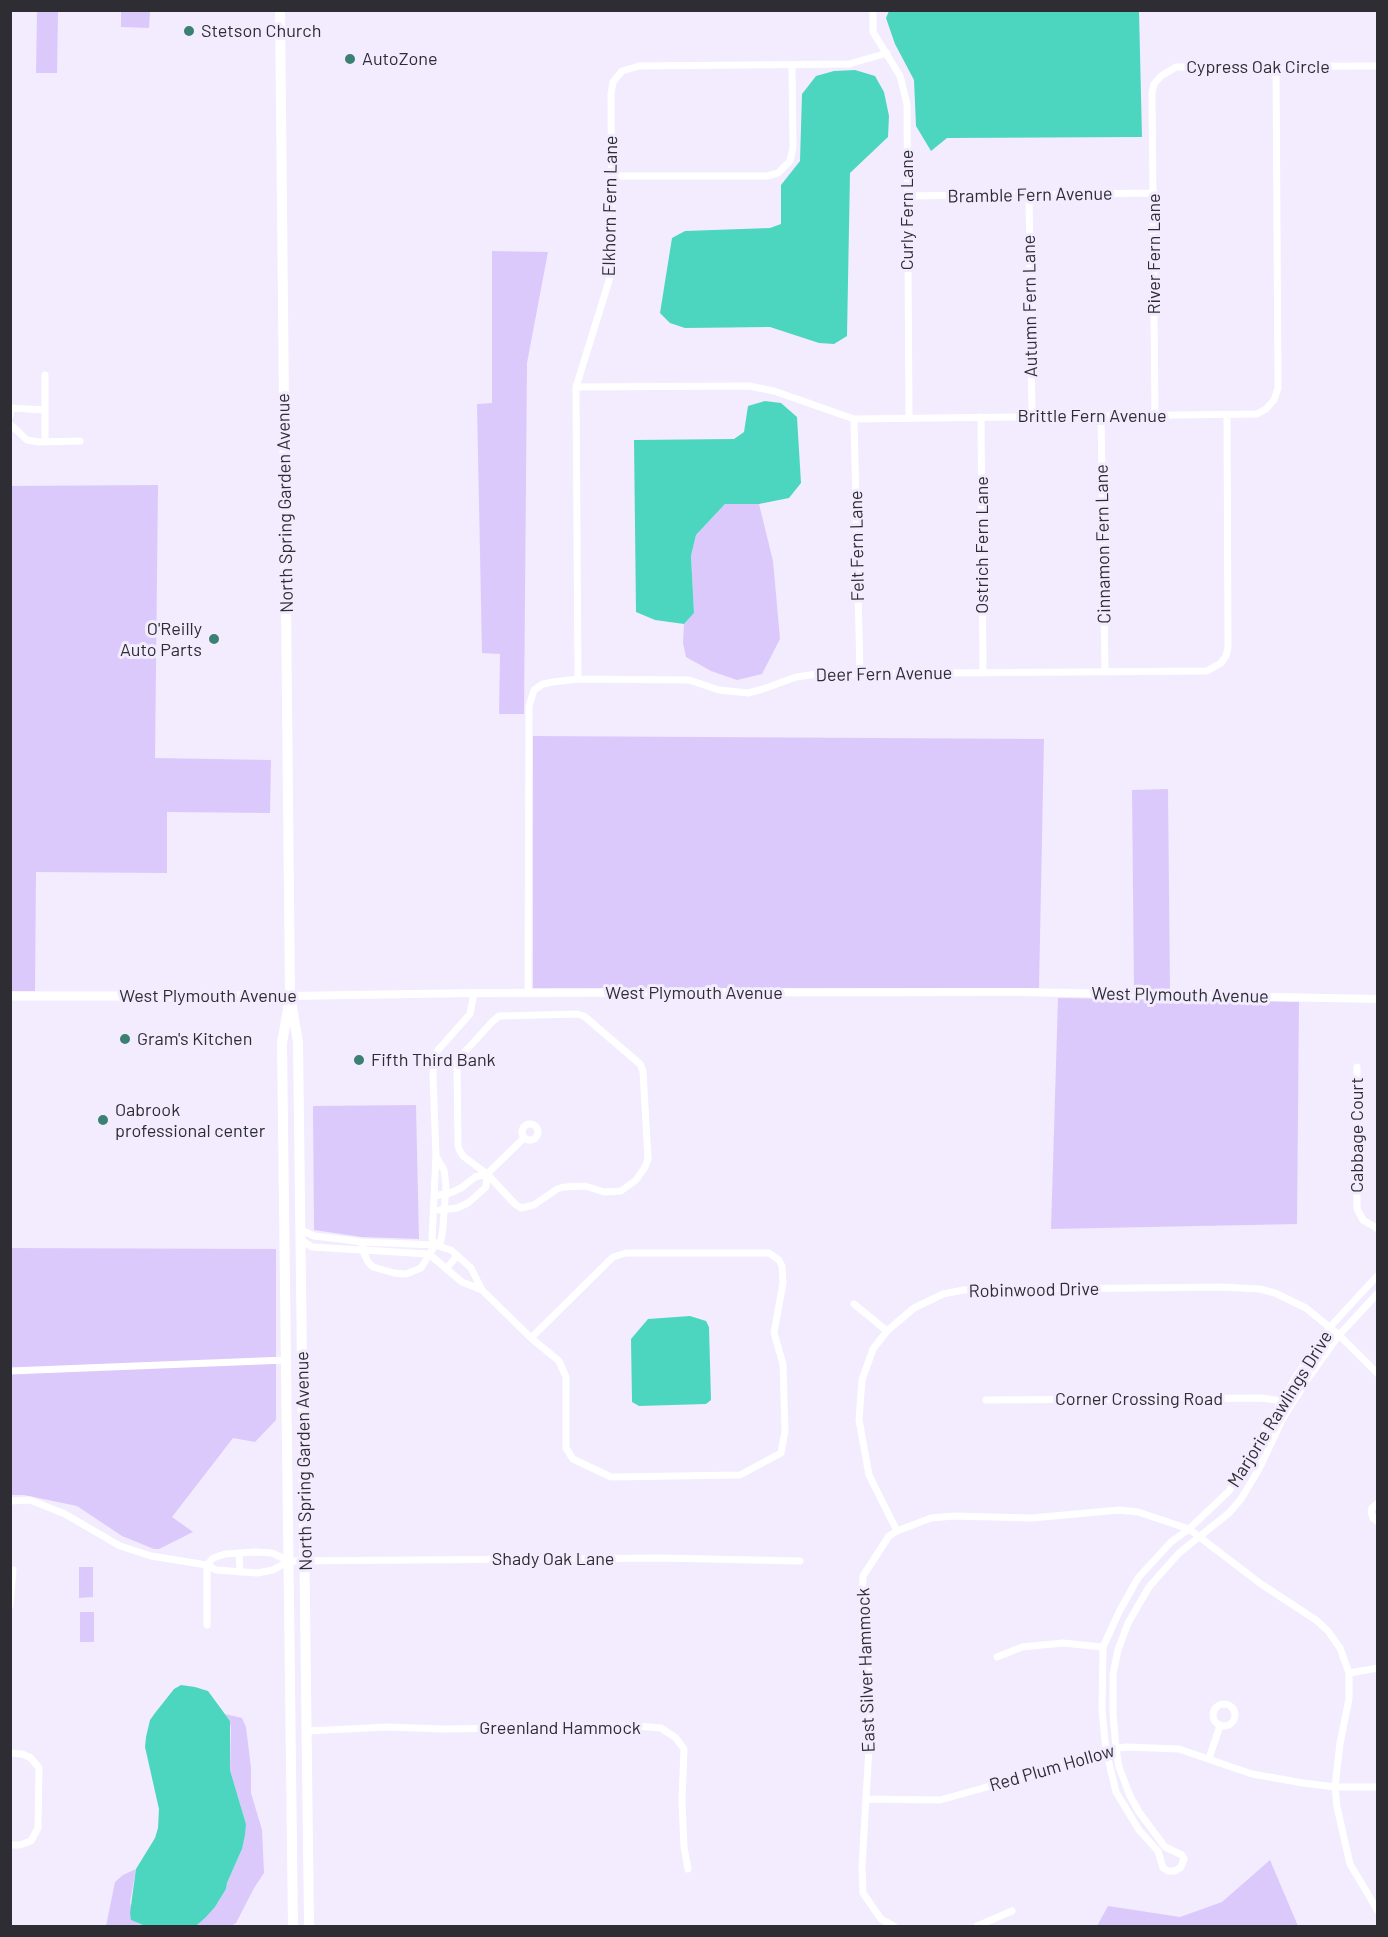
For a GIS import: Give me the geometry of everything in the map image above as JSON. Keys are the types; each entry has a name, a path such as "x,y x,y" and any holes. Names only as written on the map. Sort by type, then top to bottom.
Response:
{"highway":[{"name":"North Spring Garden Avenue","path":"280,10 290,996 298,1042 309,1926"},
{"name":"North Spring Garden Avenue","path":"290,996 282,1043 293,1926"},
{"path":"284,1215 292,1233 301,1235"},
{"path":"284,1239 292,1246 301,1266"}],"main road":[{"name":"West Plymouth Avenue","path":"10,996 290,996"}],"street":[{"name":"Curly Fern Lane","path":"873,10 873,32 900,76 906,93 909,418"},
{"name":"Elkhorn Fern Lane","path":"578,679 576,387 612,271 612,87 616,76 622,71 639,66 849,64 887,53"},
{"path":"611,176 767,176 778,173 790,161 793,148 792,65"},
{"name":"Cypress Oak Circle","path":"1152,93 1161,76 1176,67 1377,66"},
{"name":"Brittle Fern Avenue","path":"576,387 750,386 774,391 854,418 1257,414 1266,409 1274,400 1278,388 1276,67"},
{"name":"River Fern Lane","path":"1152,93 1155,416"},
{"name":"Bramble Fern Avenue","path":"907,196 1154,193"},
{"name":"Autumn Fern Lane","path":"1029,195 1032,417"},
{"path":"45,375 45,442"},
{"path":"10,416 11,408 45,410"},
{"name":"Deer Fern Avenue","path":"528,993 529,705 534,690 543,684 578,679 689,680 719,690 748,693 764,690 796,677 816,674 1207,671 1214,668 1226,656 1228,647 1227,415"},
{"name":"Cinnamon Fern Lane","path":"1101,416 1105,671"},
{"name":"Ostrich Fern Lane","path":"981,417 983,672"},
{"name":"Felt Fern Lane","path":"854,418 860,674"},
{"path":"10,424 27,440 80,441"},
{"name":"West Plymouth Avenue","path":"290,996 474,993 1019,992 1377,999"},
{"path":"435,1245 432,1239 436,1155 434,1058 438,1050 470,1014 474,993"},
{"path":"577,1014 584,1016 639,1064 643,1071 648,1159 641,1174 628,1188 610,1193 592,1186 564,1186 526,1208 515,1204 487,1174 463,1156 458,1146 457,1063 476,1039 499,1016 577,1014"},
{"name":"Cabbage Court","path":"1357,1067 1357,1209 1363,1220 1377,1229"},
{"path":"434,1196 458,1190 475,1177 487,1174 524,1138"},
{"path":"362,1242 363,1251 373,1267 406,1274 421,1268 435,1245 441,1241 445,1195 444,1170 436,1155"},
{"path":"434,1210 457,1208 468,1203 486,1187 487,1174"},
{"path":"458,1190 463,1205"},
{"path":"301,1235 362,1242 435,1245 451,1250 471,1268 482,1290 531,1338 560,1361 566,1377 566,1448 573,1458 600,1473 610,1477 740,1475 781,1453 786,1431 783,1364 774,1333 783,1283 779,1260 769,1253 620,1254 613,1257 531,1338"},
{"path":"301,1235 312,1247 429,1254 462,1282 482,1290"},
{"path":"446,1269 458,1256"},
{"name":"Marjorie Rawlings Drive","path":"1377,1275 1330,1327 1282,1400 1229,1491 1189,1529 1171,1542 1138,1578 1103,1647 1102,1710 1106,1750 1116,1792 1139,1830 1158,1851 1163,1868 1168,1870 1175,1871 1183,1863 1182,1855 1165,1846 1139,1812 1123,1779 1116,1749 1113,1674 1118,1650 1128,1623 1149,1587 1179,1553 1229,1513 1241,1499 1291,1404 1339,1335 1377,1293"},
{"name":"Robinwood Drive","path":"897,1531 869,1475 859,1420 862,1380 873,1349 887,1331 914,1308 943,1294 964,1290 1221,1287 1260,1289 1275,1293 1306,1308 1339,1335 1377,1374"},
{"path":"854,1304 887,1331"},
{"path":"10,1371 286,1360"},
{"name":"Corner Crossing Road","path":"986,1400 1261,1398 1282,1400 1291,1404"},
{"path":"10,1501 30,1500 65,1514 120,1546 151,1556 207,1565 216,1570 257,1574 273,1570 289,1560"},
{"path":"1377,1503 1371,1512 1377,1522"},
{"name":"East Silver Hammock","path":"894,1926 880,1919 863,1893 862,1866 871,1714 866,1629 862,1602 863,1576 889,1536 897,1531 931,1518 954,1516 1032,1518 1119,1509 1138,1512 1189,1529 1261,1584 1322,1625 1340,1648 1349,1673"},
{"path":"207,1625 207,1565 213,1558 225,1554 255,1551 272,1553 289,1560"},
{"path":"239,1553 240,1572"},
{"name":"Shady Oak Lane","path":"289,1560 661,1558 800,1561"},
{"path":"10,1605 13,1570"},
{"path":"997,1657 1022,1647 1063,1643 1103,1647"},
{"path":"1377,1668 1349,1673 1349,1704 1340,1743 1335,1787 1343,1842 1350,1864 1377,1911"},
{"path":"1209,1758 1220,1726"},
{"name":"Greenland Hammock","path":"307,1731 387,1727 661,1728 676,1738 684,1749 682,1800 684,1847 688,1869"},
{"name":"Red Plum Hollow","path":"867,1799 940,1800 1020,1778 1106,1750 1126,1747 1179,1749 1270,1778 1335,1787 1377,1787"},
{"path":"10,1753 22,1754 31,1758 39,1768 39,1780 38,1828 31,1841 21,1845 10,1845"},
{"path":"977,1926 1012,1911"}],"shaded area":[{"path":"121,11 150,11 149,28 121,27"},
{"path":"889,11 1139,11 1142,137 947,138 931,151 916,126 914,80 895,44 886,18"},
{"path":"37,12 58,12 57,73 36,73"},
{"path":"855,70 875,76 884,92 889,116 888,137 850,173 847,336 834,344 819,343 770,327 685,328 670,323 660,313 672,238 685,231 770,228 781,224 781,185 800,161 802,94 816,76 834,71"},
{"path":"492,251 548,252 527,363 524,714 499,714 500,654 482,653 477,404 492,403"},
{"path":"765,401 781,403 797,417 801,483 789,498 759,504 725,504 696,535 691,556 694,613 684,624 655,620 636,612 634,440 734,439 744,432 748,406"},
{"path":"158,485 155,758 271,760 270,813 167,812 167,873 36,872 35,991 11,991 11,486"},
{"path":"725,504 759,504 773,561 780,639 762,674 737,680 711,671 686,657 683,643 684,624 694,613 691,556 696,535"},
{"path":"533,736 1044,739 1039,988 533,988"},
{"path":"1168,789 1170,990 1134,990 1132,790"},
{"path":"1058,998 1299,1002 1297,1224 1051,1229"},
{"path":"416,1105 419,1239 362,1237 314,1230 313,1106"},
{"path":"11,1248 276,1249 276,1420 255,1442 233,1438 172,1517 193,1532 159,1549 154,1549 122,1536 77,1506 24,1495 11,1495"},
{"path":"690,1316 706,1321 709,1327 711,1400 706,1404 639,1406 632,1402 631,1339 648,1319"},
{"path":"79,1567 93,1567 93,1597 79,1598"},
{"path":"80,1612 94,1612 94,1642 80,1642"},
{"path":"181,1685 208,1691 230,1721 230,1770 246,1824 245,1835 242,1849 226,1889 206,1917 196,1926 145,1926 131,1920 130,1913 136,1869 155,1838 158,1828 159,1809 145,1747 146,1737 150,1720 174,1689"},
{"path":"225,1714 242,1718 246,1727 251,1768 251,1793 262,1830 264,1873 236,1923 231,1926 196,1926 215,1907 226,1889 242,1849 246,1824 230,1770 231,1729 230,1721"},
{"path":"1270,1860 1298,1926 1097,1926 1108,1906 1180,1917 1222,1902"},
{"path":"136,1869 130,1903 137,1923 145,1926 106,1926 115,1882"}],"place":[{"name":"Stetson Church","path":"189,31"},
{"name":"AutoZone","path":"350,59"},
{"name":"O'Reilly Auto Parts","path":"214,639"},
{"name":"Gram's Kitchen","path":"125,1039"},
{"name":"Fifth Third Bank","path":"359,1060"},
{"name":"Oabrook professional center","path":"103,1120"}]}
